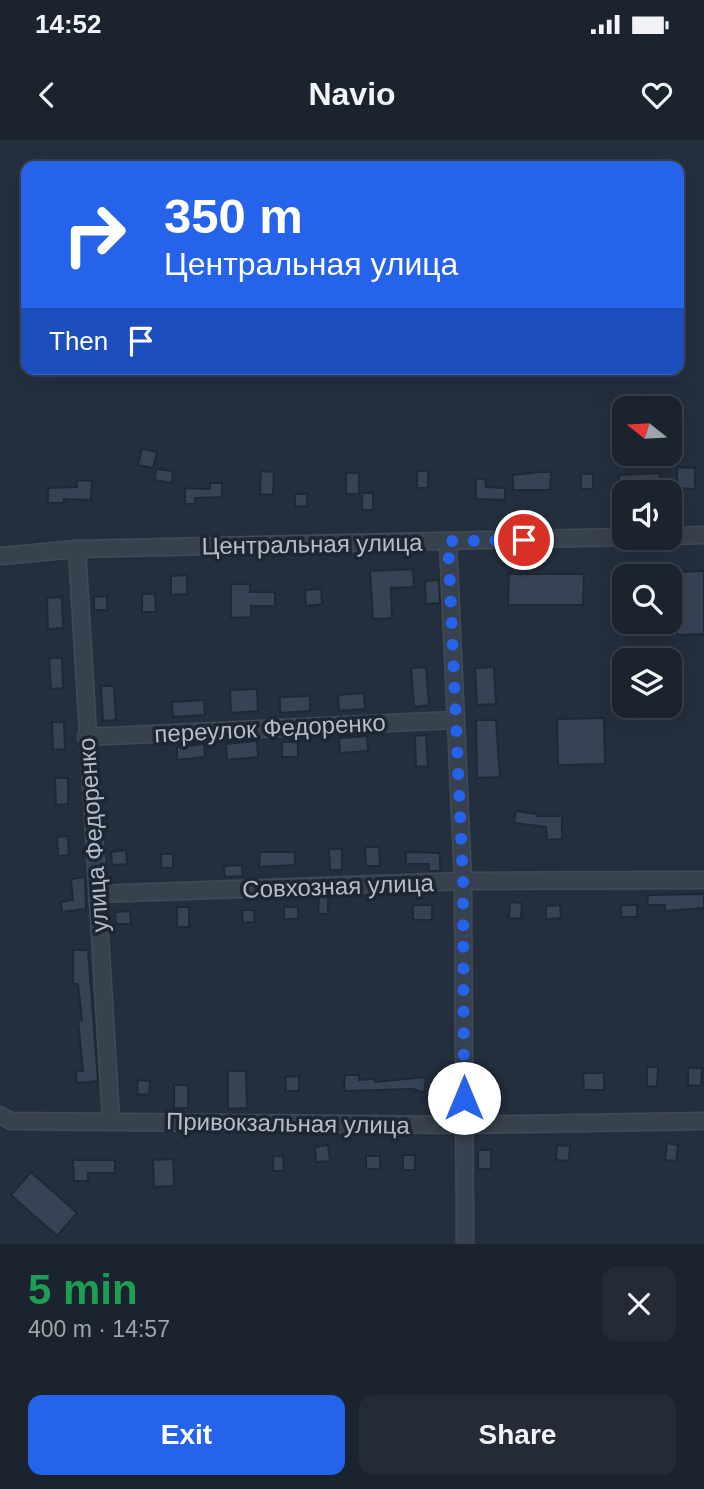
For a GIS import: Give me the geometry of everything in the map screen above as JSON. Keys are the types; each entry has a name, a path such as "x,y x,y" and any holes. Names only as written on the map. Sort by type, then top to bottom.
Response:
{"street":[{"path":"682,536 704,535"},
{"name":"Центральная улица","path":"0,556 77,549 612,537"},
{"path":"448,541 463,881 466,1244"},
{"name":"улица Федоренко","path":"77,549 86,737 111,1120"},
{"name":"переулок Федоренко","path":"86,737 454,720"},
{"name":"Совхозная улица","path":"98,894 463,881 704,880"},
{"name":"Привокзальная улица","path":"0,1115 11,1121 465,1125 704,1121"}],"building":[{"path":"142,449 157,452 153,468 138,465"},
{"path":"677,467 695,468 695,489 682,488 682,480 677,480"},
{"path":"156,469 173,471 172,483 155,480"},
{"path":"261,471 274,472 273,495 260,494"},
{"path":"417,471 428,471 428,488 417,488"},
{"path":"551,472 550,490 513,490 513,475"},
{"path":"346,473 359,473 359,494 346,494"},
{"path":"660,473 660,480 619,480 619,475"},
{"path":"581,474 593,474 593,489 581,489"},
{"path":"476,479 485,479 486,487 505,488 505,500 476,499"},
{"path":"77,480 92,481 91,500 64,499 64,503 48,503 48,488 77,487"},
{"path":"210,483 222,483 222,497 195,498 195,504 185,504 185,488 210,489"},
{"path":"362,493 373,493 373,510 362,510"},
{"path":"295,494 307,494 307,506 295,507"},
{"path":"413,569 414,587 391,588 392,618 373,619 370,571"},
{"path":"704,571 704,634 677,635 682,634 682,572"},
{"path":"509,574 584,574 583,605 508,605"},
{"path":"187,575 187,594 171,595 171,576"},
{"path":"439,580 440,603 426,604 425,581"},
{"path":"231,584 250,584 250,592 275,592 275,606 251,606 251,617 231,618"},
{"path":"321,589 322,604 306,606 305,590"},
{"path":"142,594 155,594 156,612 142,612"},
{"path":"107,596 107,610 94,610 94,597"},
{"path":"62,597 63,628 48,629 47,598"},
{"path":"49,658 62,658 63,688 51,689"},
{"path":"426,667 429,705 414,707 411,668"},
{"path":"494,667 496,704 477,705 475,668"},
{"path":"101,686 114,686 116,720 103,721"},
{"path":"257,689 258,711 231,713 230,690"},
{"path":"364,693 365,709 339,711 338,695"},
{"path":"310,696 310,711 280,713 280,697"},
{"path":"204,700 205,715 173,717 172,702"},
{"path":"604,718 605,764 558,765 557,719"},
{"path":"476,720 496,720 500,777 477,778"},
{"path":"52,722 64,722 65,749 53,750"},
{"path":"426,735 428,766 416,767 415,736"},
{"path":"367,736 368,751 340,753 339,738"},
{"path":"257,741 258,757 227,760 226,744"},
{"path":"282,742 298,742 298,757 282,757"},
{"path":"204,744 205,757 177,760 177,747"},
{"path":"55,778 68,778 68,804 56,805"},
{"path":"516,811 537,816 562,816 562,839 547,840 546,827 514,823"},
{"path":"68,836 69,855 58,856 57,837"},
{"path":"365,847 379,847 380,866 366,866"},
{"path":"329,849 342,849 342,870 330,870"},
{"path":"126,850 127,864 112,865 111,852"},
{"path":"260,852 295,852 295,865 259,867"},
{"path":"406,852 440,853 440,871 429,871 429,864 406,864"},
{"path":"161,854 173,854 173,868 161,868"},
{"path":"242,865 243,876 225,877 224,866"},
{"path":"85,877 86,909 62,912 61,902 73,900 71,879"},
{"path":"704,894 704,908 665,911 665,905 647,905 648,895"},
{"path":"319,897 328,897 328,914 318,914"},
{"path":"510,902 522,903 521,919 509,918"},
{"path":"413,905 432,905 432,920 413,920"},
{"path":"560,905 561,918 546,919 546,906"},
{"path":"621,905 637,905 637,917 621,917"},
{"path":"177,907 189,907 189,927 177,927"},
{"path":"284,907 298,907 298,919 284,919"},
{"path":"242,910 254,910 255,922 243,923"},
{"path":"130,911 131,924 116,924 115,912"},
{"path":"73,950 88,950 98,1081 77,1083 76,1071 83,1071 78,1021 82,1020 78,984 73,984"},
{"path":"647,1067 658,1067 657,1087 647,1086"},
{"path":"688,1068 702,1068 701,1086 688,1085"},
{"path":"228,1071 246,1071 247,1108 228,1109"},
{"path":"583,1073 604,1073 604,1090 584,1090"},
{"path":"345,1075 359,1075 359,1080 375,1079 375,1082 426,1077 424,1093 413,1089 344,1091"},
{"path":"299,1076 299,1091 286,1091 285,1077"},
{"path":"138,1080 150,1081 149,1095 137,1094"},
{"path":"174,1085 188,1085 188,1108 174,1108"},
{"path":"667,1143 678,1145 676,1161 665,1160"},
{"path":"328,1145 330,1161 316,1162 315,1147"},
{"path":"557,1145 570,1146 569,1161 556,1160"},
{"path":"478,1150 491,1150 491,1169 478,1169"},
{"path":"403,1155 415,1155 415,1170 403,1170"},
{"path":"273,1156 283,1156 284,1171 273,1171"},
{"path":"366,1156 380,1156 380,1169 366,1169"},
{"path":"173,1159 174,1186 154,1187 153,1160"},
{"path":"73,1160 115,1160 115,1173 88,1173 88,1181 74,1181"},
{"path":"31,1172 77,1213 57,1236 11,1195"}],"route":[{"path":"464,1098 463,881 448,541 524,540"}]}
